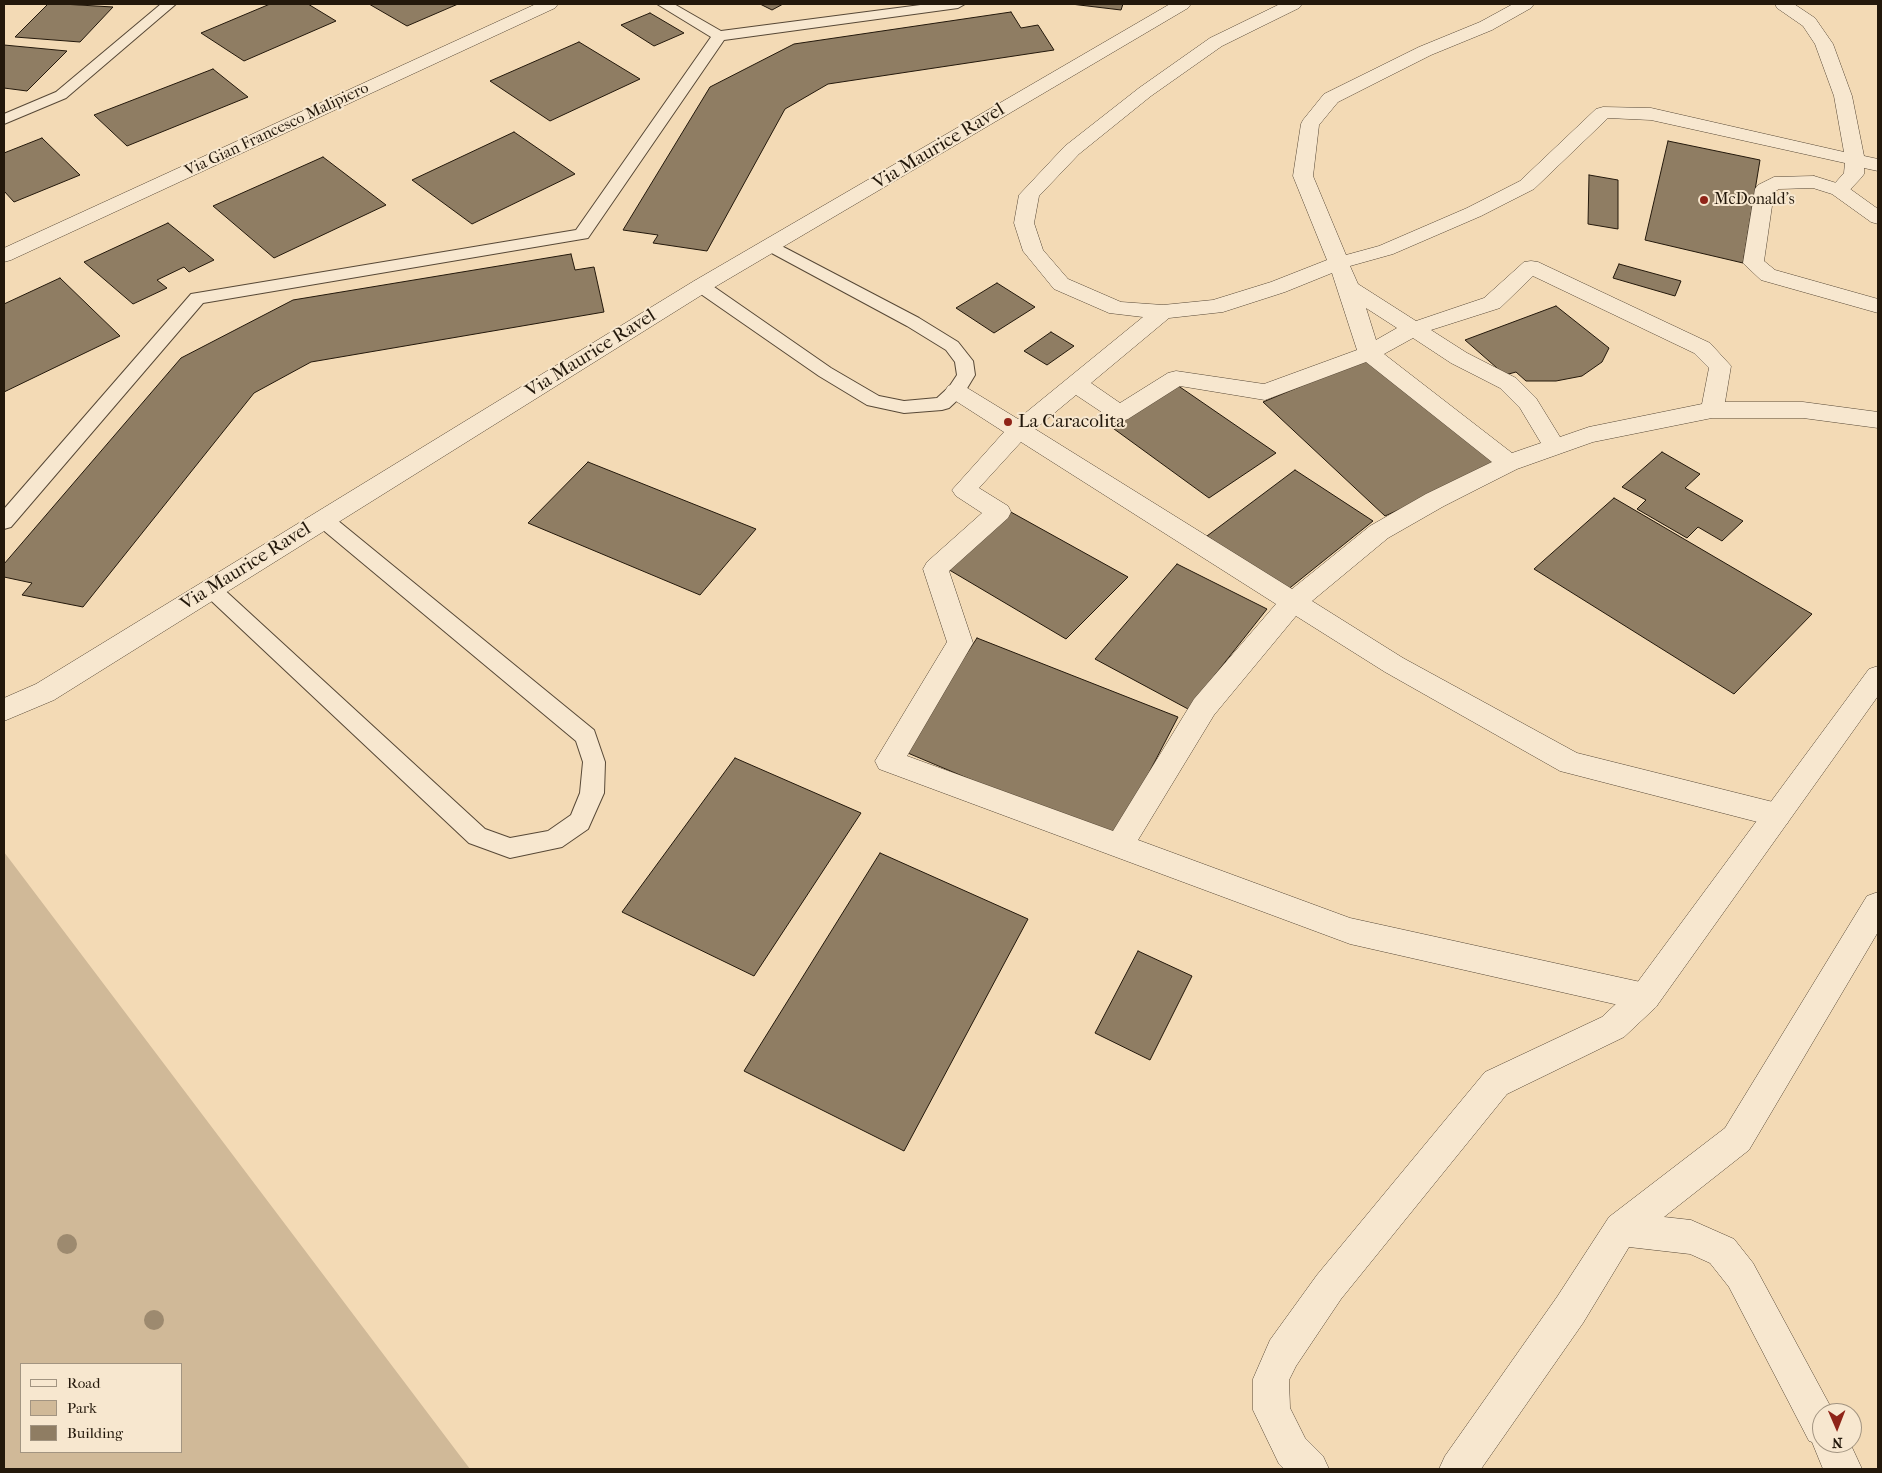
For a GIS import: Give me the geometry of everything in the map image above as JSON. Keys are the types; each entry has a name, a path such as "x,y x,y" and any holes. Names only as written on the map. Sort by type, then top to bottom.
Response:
{"street":[{"name":"Via Gian Francesco Malipiero","path":"4,256 549,4"},
{"name":"Via Maurice Ravel","path":"4,710 45,692 701,286 1182,4"},
{"path":"1293,4 1216,42 1145,92 1072,150 1029,195 1024,223 1033,251 1061,284 1117,308 1163,312 1215,307 1278,287 1338,263 1386,250 1474,212 1527,185 1603,114 1625,112 1651,114 1878,165"},
{"path":"1508,463 1369,353 1348,288 1303,176 1310,124 1331,98 1426,51 1486,26 1524,4"},
{"path":"1783,4 1809,22 1824,44 1843,96 1855,159 1854,174 1839,190"},
{"path":"1878,218 1839,190 1814,182 1790,181 1774,183 1765,189 1753,263 1768,275 1878,306"},
{"path":"1075,384 1120,414 1176,378 1265,392 1369,353 1413,329 1492,303 1531,267 1702,348 1720,366 1712,410"},
{"path":"1348,288 1459,358 1508,383 1528,404 1556,447"},
{"path":"1163,312 1019,430 964,490 1000,512 936,569 960,643 889,760 1350,931 1645,997"},
{"path":"956,390 1394,665 1570,763 1777,815"},
{"path":"1119,846 1204,707 1293,602 1379,532 1436,500 1508,463 1589,435 1712,410 1803,410 1878,420"},
{"path":"1310,1469 1292,1451 1272,1410 1271,1379 1283,1353 1329,1287 1496,1083 1613,1027 1645,997 1878,676"},
{"path":"1458,1469 1570,1310 1622,1229 1737,1138 1878,905"},
{"path":"1622,1229 1691,1237 1722,1251 1741,1275 1812,1409"},
{"path":"1835,1453 1843,1469"}],"lane":[{"path":"4,119 61,95 169,4"},
{"path":"664,4 719,36 958,4"},
{"path":"4,522 197,298 582,234 719,36"},
{"path":"701,286 825,372 874,400 904,407 942,404 956,390 966,375 964,361 952,346 913,322 772,246"},
{"path":"211,589 477,836 510,848 554,840 580,822 592,792 594,762 586,736 324,520"}],"green space":[{"path":"4,852 470,1469 4,1469"}],"building":[{"path":"48,4 113,7 80,42 15,37"},
{"path":"270,4 308,4 336,21 244,61 201,33"},
{"path":"369,4 458,4 407,26"},
{"path":"760,4 783,4 772,10"},
{"path":"1071,4 1123,4 1121,10"},
{"path":"1011,12 1021,28 1038,25 1054,50 828,84 785,109 707,251 653,243 658,235 623,230 710,87 794,44"},
{"path":"650,13 684,33 654,46 621,25"},
{"path":"579,42 640,79 550,121 490,81"},
{"path":"4,45 67,51 27,91 4,88"},
{"path":"213,69 248,97 127,146 94,115"},
{"path":"514,132 575,174 472,224 412,180"},
{"path":"42,138 80,175 14,202 4,191 4,153"},
{"name":"McDonald's","path":"1668,141 1760,160 1743,263 1645,240"},
{"path":"323,157 386,205 274,258 213,206"},
{"path":"1589,175 1618,180 1618,229 1588,224"},
{"path":"168,223 214,260 189,272 184,267 157,280 167,288 133,304 84,262"},
{"path":"571,254 575,270 594,267 604,312 311,362 254,393 83,607 22,595 32,583 4,577 4,564 181,358 293,300"},
{"path":"1619,264 1681,281 1675,296 1613,278"},
{"path":"60,278 120,336 4,392 4,304"},
{"path":"997,283 1035,307 994,333 956,308"},
{"path":"1556,306 1609,348 1602,362 1582,376 1556,381 1526,381 1516,372 1505,375 1465,340"},
{"path":"1051,332 1074,346 1047,365 1024,351"},
{"path":"1371,357 1497,465 1385,516 1263,402"},
{"path":"1177,385 1276,453 1209,498 1110,426"},
{"path":"1662,452 1700,474 1685,488 1743,521 1722,541 1698,527 1687,538 1637,509 1646,500 1622,487"},
{"path":"588,462 756,529 700,595 528,523"},
{"path":"1295,470 1373,521 1286,591 1207,536"},
{"path":"1614,498 1812,614 1734,694 1534,569"},
{"path":"1009,511 1128,577 1066,639 946,568"},
{"path":"1177,564 1267,609 1188,709 1095,659"},
{"path":"977,638 1178,717 1114,840 903,751"},
{"path":"735,758 861,813 754,976 622,912"},
{"path":"880,853 1028,919 904,1151 744,1071"},
{"path":"1138,951 1192,976 1150,1060 1095,1033"}],"place":[{"name":"McDonald's","path":"1704,200"},
{"name":"La Caracolita","path":"1008,422"}]}
